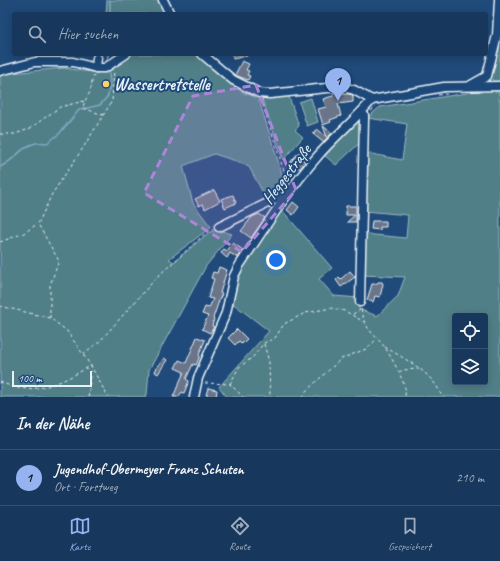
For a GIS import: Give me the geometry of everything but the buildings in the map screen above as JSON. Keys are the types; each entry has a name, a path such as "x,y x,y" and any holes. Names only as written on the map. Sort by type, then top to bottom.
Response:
{"street":[{"path":"163,0 169,12"},
{"path":"470,86 486,76 497,34 499,0"},
{"path":"0,71 36,62 73,62 96,68 104,68 123,56"},
{"path":"204,56 233,80 259,93 270,94 327,88 347,88 362,93 375,103 444,88 497,86"},
{"path":"96,68 97,58"},
{"path":"486,76 497,86"},
{"name":"Heggestraße","path":"194,397 198,381 224,318 234,276 239,266 290,192 317,157 363,116 375,103"},
{"path":"360,306 363,116"},
{"path":"219,227 290,192"}],"path":[{"path":"0,242 24,233 38,224 52,194 112,101 114,62"},
{"path":"96,68 91,81 90,92 84,101 83,108 104,115"},
{"path":"259,93 290,192"},
{"path":"438,95 448,93"},
{"path":"0,134 15,134 29,129 60,107 84,101"},
{"path":"363,116 375,103"},
{"path":"38,224 59,261 50,285 50,318"},
{"path":"83,354 100,341 136,299 173,261 208,231 219,227"},
{"path":"0,306 50,318 68,331 91,366 108,397"},
{"path":"352,315 360,306"},
{"path":"360,306 364,322 368,330 384,346 420,369 440,392 442,397"},
{"path":"230,384 239,367 252,358 264,343 275,338 284,324 304,312 331,308 345,310 364,322"},
{"path":"303,397 306,391 341,360 366,349 377,339"},
{"path":"264,343 269,362 270,397"},
{"path":"384,346 405,388 405,397"},
{"path":"0,382 16,388 28,389 49,386 71,377 91,366"},
{"path":"88,397 90,393 91,366"},
{"path":"398,372 420,369"},
{"path":"198,381 230,384 243,397"}],"highlighted area":[{"path":"256,85 296,190 242,252 144,193 193,96"}],"green space":[{"path":"107,0 160,0 165,12 106,12"},
{"path":"497,45 500,45 500,83 494,81 490,75"},
{"path":"128,56 199,56 230,83 244,93 258,97 287,190 267,200 249,167 239,162 214,154 183,166 193,203 211,227 169,259 174,262 208,233 217,229 232,234 206,266 149,370 147,395 145,397 0,397 0,74 64,68 106,72"},
{"path":"472,89 498,90 500,104 500,397 227,397 219,387 269,331 231,302 238,273 281,209 332,268 319,279 334,296 359,298 359,309 377,316 398,296 405,277 363,275 364,234 406,238 408,215 365,211 367,153 402,160 407,124 367,118 380,107 467,93"},
{"path":"288,94 299,126 295,130 303,137 283,160 261,96"},
{"path":"311,98 318,122 307,126 299,102"},
{"path":"359,121 361,121 363,140 336,165 324,155"}],"waterway":[{"path":"110,0 110,12"},
{"path":"107,64 108,56"},
{"path":"0,167 32,144 47,143 59,134 79,110 100,105 108,96 110,84 109,71"}],"place":[{"name":"Wassertretstelle","path":"106,84"},
{"name":"Jugendhof-Obermeyer Franz Schuten","path":"338,101"}]}
